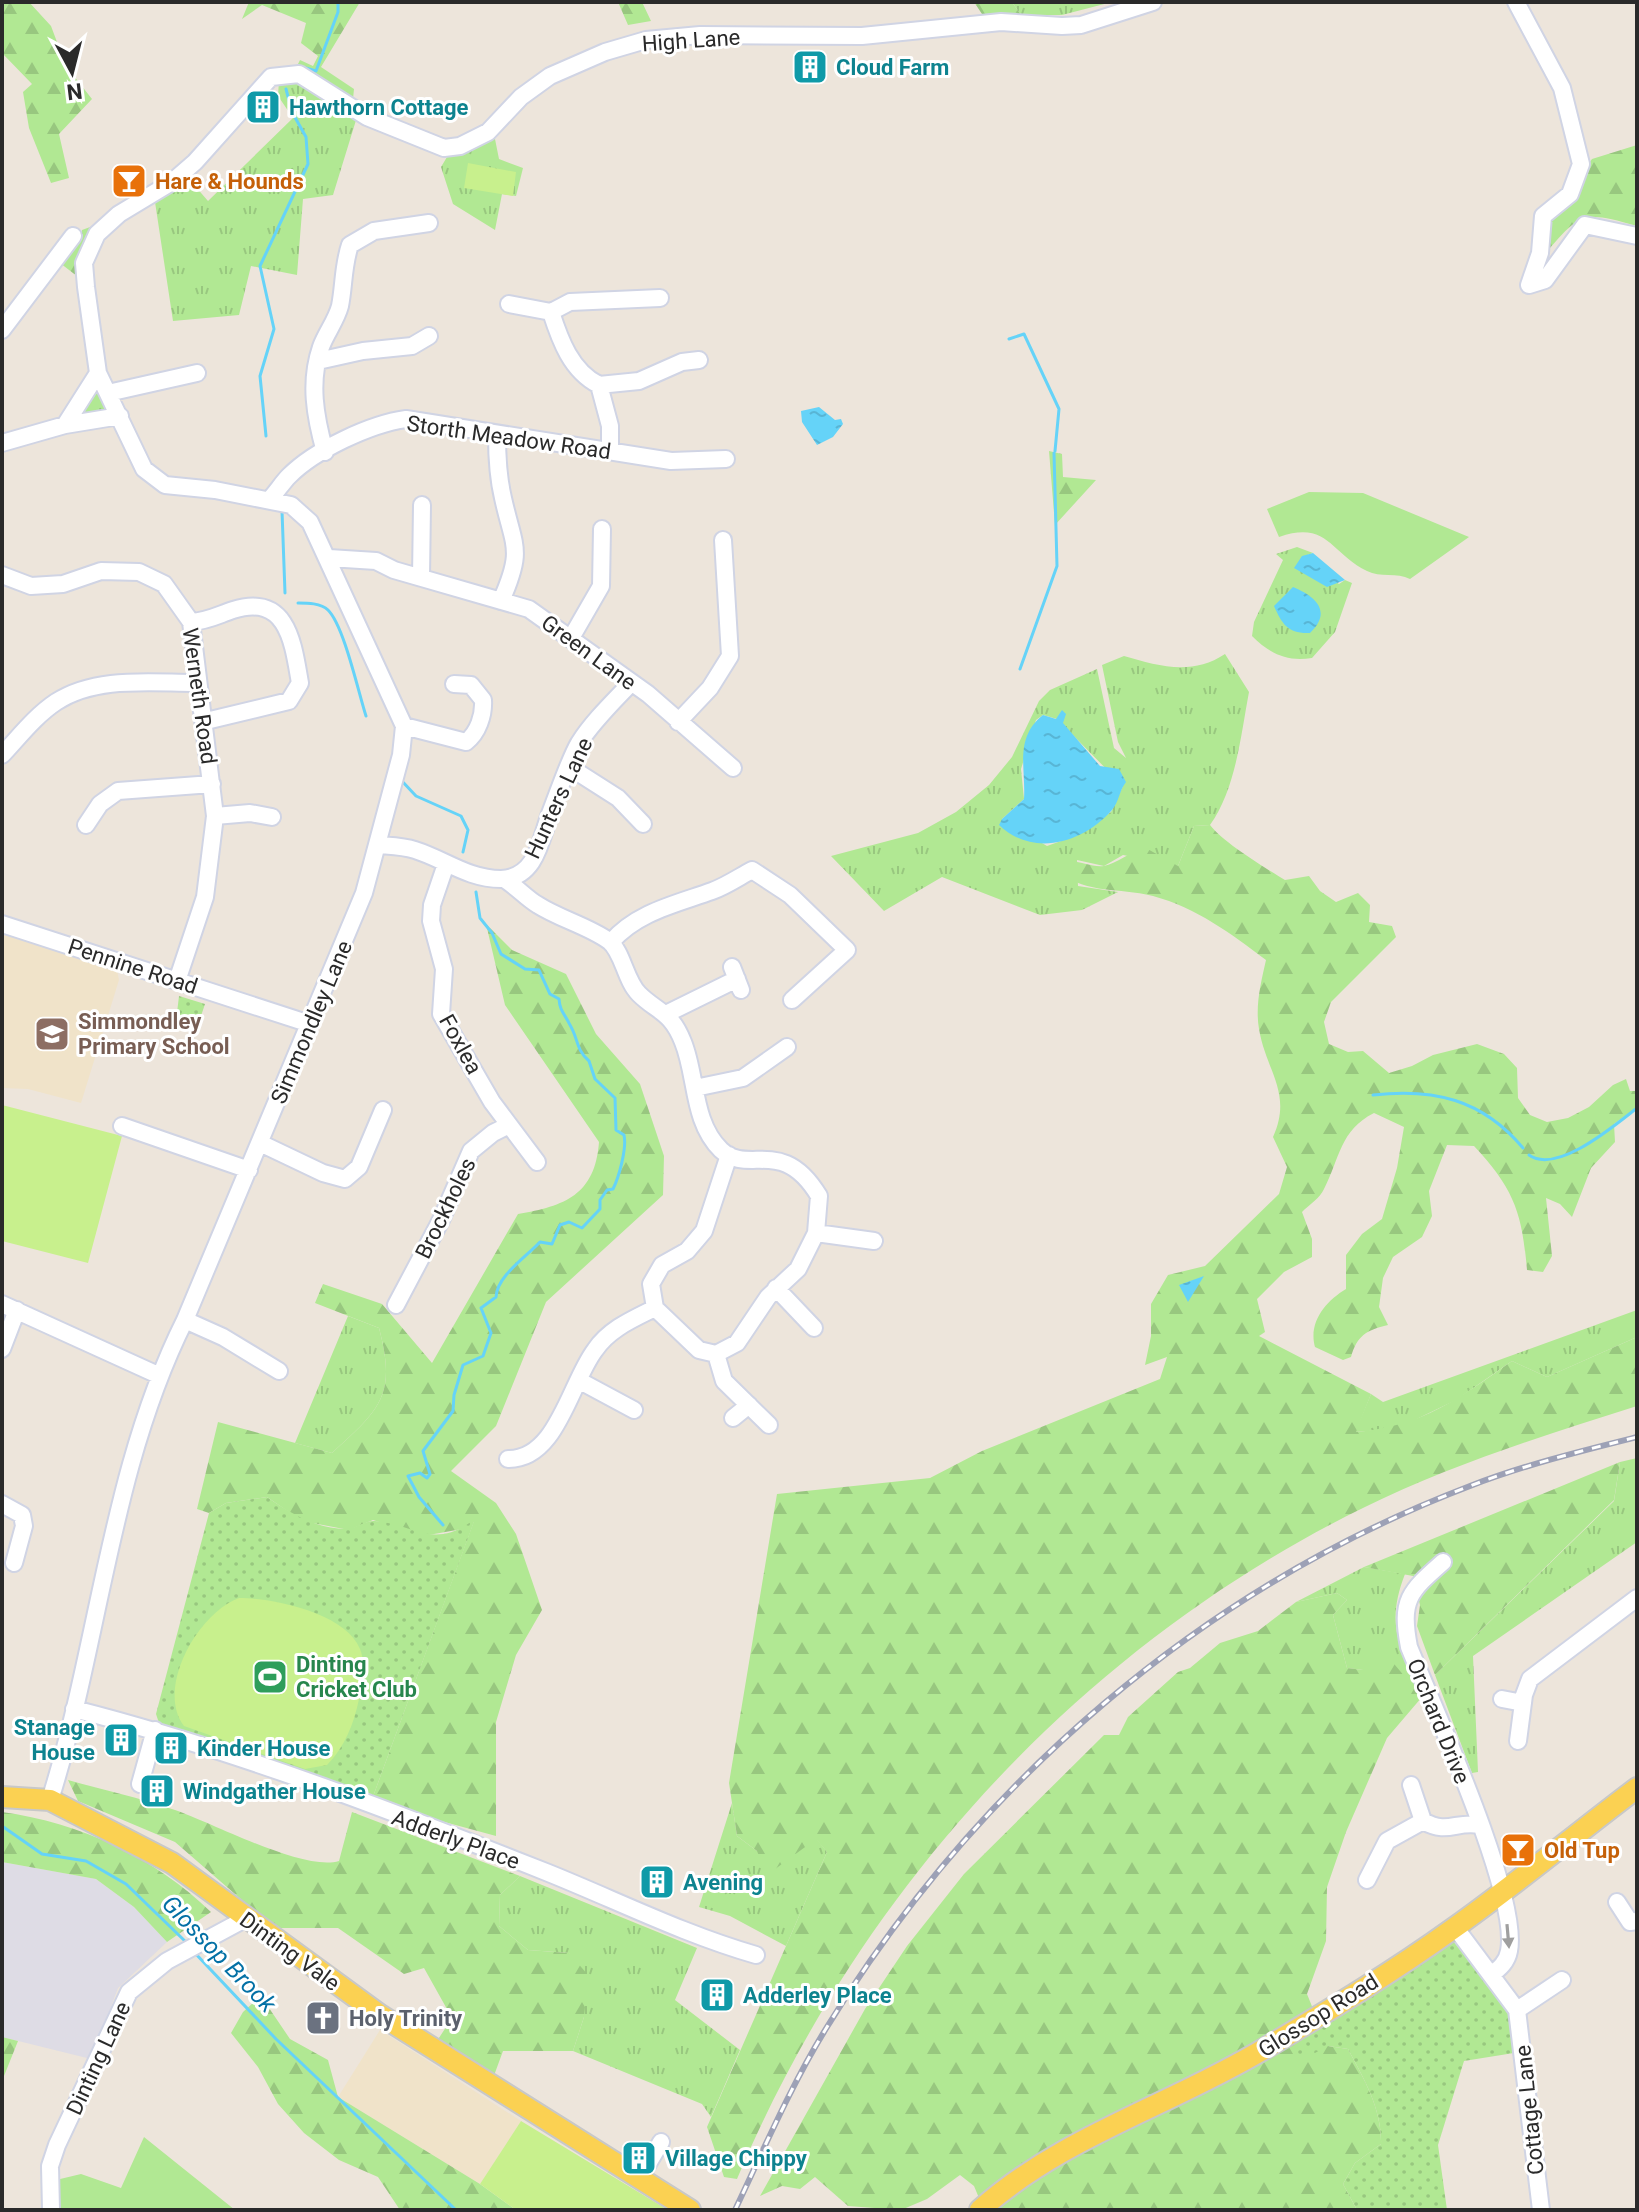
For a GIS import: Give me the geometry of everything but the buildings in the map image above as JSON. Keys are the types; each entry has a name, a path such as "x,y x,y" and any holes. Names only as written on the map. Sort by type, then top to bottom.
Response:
{"main road":[{"name":"Glossop Road","path":"980,2210 1005,2188 1085,2140 1181,2095 1263,2050 1455,1927 1637,1788"},
{"name":"Dinting Vale","path":"2,1797 50,1800 172,1863 380,2015 690,2210"}],"street":[{"name":"High Lane","path":"98,373 84,263 97,234 119,214 172,182 195,162 263,83 279,74 299,74 367,117 444,148 460,146 488,132 521,97 550,76 605,52 646,40 700,35 862,36 1001,22 1071,26 1153,2"},
{"path":"1516,2 1562,88 1581,164 1570,194 1543,216 1540,253 1529,285 1545,280 1585,225 1637,236"},
{"path":"325,452 313,398 318,361 339,307 344,263 350,245 374,231 429,223"},
{"path":"2,330 73,236"},
{"path":"509,304 551,312 570,302 660,298"},
{"path":"551,312 560,341 575,365 586,378 599,385 639,381 682,362 699,360"},
{"path":"318,361 363,351 412,346 429,336"},
{"path":"98,373 144,469 165,485 291,505 310,522 316,541 329,558 404,726 465,749 481,718 483,700 471,685 454,684"},
{"path":"65,425 98,373"},
{"path":"108,393 197,373"},
{"path":"599,385 610,426 610,451"},
{"path":"2,443 65,425 120,416"},
{"name":"Storth Meadow Road","path":"269,500 288,476 325,452 354,435 406,419 671,461 726,459"},
{"path":"497,435 503,501 515,533 516,555 501,601"},
{"path":"421,578 422,505"},
{"path":"571,638 601,586 602,529"},
{"path":"678,722 710,688 730,656 723,540"},
{"name":"Green Lane","path":"329,558 376,561 421,578 529,609 631,683 733,768"},
{"name":"Werneth Road","path":"2,575 31,586 63,584 101,571 139,572 164,584 191,622 196,683 206,721 215,816 205,897 177,981"},
{"path":"191,622 211,621 233,610 257,606 275,612 286,625 300,683 289,701 206,721"},
{"path":"2,755 54,703 83,689 118,683 196,683"},
{"name":"Hunters Lane","path":"378,845 415,850 480,877 504,879 534,861 545,837 549,813 571,768 578,745 606,708 631,683"},
{"name":"Simmondley Lane","path":"50,1800 123,1496 158,1375 185,1320 364,893 401,755 404,726"},
{"path":"571,768 618,798 643,824"},
{"path":"86,825 100,804 118,791 212,784"},
{"path":"215,816 250,813 272,817"},
{"name":"Foxlea","path":"446,864 432,905 431,921 444,969 441,1014 509,1125 537,1162"},
{"path":"611,942 650,914 685,898 713,891 752,870 790,895 847,950 792,1000"},
{"path":"504,879 536,904 611,942 639,994 666,1014 684,1043 699,1109 716,1144 736,1159 770,1158 799,1171 819,1196 816,1233 798,1269 776,1288 737,1343 716,1354 699,1350 655,1308 651,1284 662,1265 687,1251 704,1231 729,1155"},
{"name":"Pennine Road","path":"2,924 310,1024"},
{"path":"666,1014 737,979"},
{"path":"695,1088 743,1078 785,1055"},
{"path":"260,1143 323,1173 345,1179 359,1167 383,1110"},
{"name":"Brockholes","path":"396,1305 441,1220 471,1151 493,1133 509,1125"},
{"path":"122,1126 249,1170"},
{"path":"816,1233 874,1241"},
{"path":"776,1288 814,1328"},
{"path":"2,1349 9,1307 158,1375"},
{"path":"508,1459 523,1459 542,1447 580,1381 590,1357 612,1331 655,1308"},
{"path":"185,1320 223,1337 279,1371"},
{"path":"716,1354 724,1381 769,1425"},
{"path":"580,1381 634,1410"},
{"path":"733,1418 749,1405"},
{"path":"2,1504 22,1515 24,1526 14,1563"},
{"name":"Orchard Drive","path":"1443,1562 1410,1591 1404,1620 1409,1647 1479,1825 1501,1890"},
{"path":"1518,1741 1530,1679 1637,1598"},
{"path":"1502,1699 1523,1703"},
{"name":"Adderly Place","path":"74,1709 155,1730 282,1772 514,1860 696,1936 756,1955"},
{"path":"140,1784 155,1730"},
{"path":"1411,1785 1423,1821 1438,1829 1479,1825"},
{"path":"1367,1880 1387,1841 1423,1821"},
{"path":"1491,1975 1502,1966 1509,1953 1510,1939 1501,1890"},
{"path":"1617,1902 1630,1922 1637,1921"},
{"name":"Dinting Lane","path":"51,2210 50,2166 57,2145 129,1992 176,1957 245,1919"},
{"name":"Cottage Lane","path":"1455,1927 1517,2010 1541,2210"},
{"path":"1517,2010 1562,1980"},
{"path":"639,2179 661,2142"}],"shaded area":[{"name":"Simmondley Primary School","path":"2,934 117,970 119,980 81,1103 28,1089 2,1088"},
{"path":"2,1862 96,1879 134,1907 167,1942 118,1988 91,2059 2,2037"},
{"path":"380,2030 521,2121 480,2184 338,2097"}],"green space":[{"path":"2,2 29,2 51,26 66,66 92,99 59,134 69,178 51,183 29,128 23,92 32,84 2,53"},
{"path":"249,2 360,2 321,67 354,89 353,99 297,66 300,60 313,66 318,56 301,43 306,23 262,5 242,19"},
{"path":"618,2 642,2 651,21 628,25"},
{"path":"974,2 1012,2 1021,15 984,17"},
{"path":"1012,2 1112,2 1062,15 1021,15"},
{"path":"290,78 357,117 333,195 303,199 297,275 251,266 239,315 173,321 155,202 189,179 208,201 293,118 278,96 279,80"},
{"path":"494,134 499,159 523,168 516,196 502,194 495,230 453,204 441,167 447,157 466,152"},
{"path":"1637,145 1637,226 1604,218 1583,219 1574,223 1543,256 1551,217 1592,159"},
{"path":"468,163 516,172 513,196 464,188"},
{"path":"101,223 82,280 60,263 82,237 82,230"},
{"path":"96,386 108,408 105,413 80,416"},
{"path":"1049,451 1062,454 1063,477 1096,480 1055,525"},
{"path":"1309,492 1363,493 1469,537 1410,579 1372,573 1319,536 1295,533 1279,537 1267,509"},
{"path":"1297,547 1313,553 1302,557 1339,584 1345,580 1352,583 1335,632 1312,658 1303,659 1279,655 1252,636 1254,622 1283,560 1276,554"},
{"path":"1225,654 1249,692 1226,795 1210,825 1194,826 1178,866 1123,855 1104,866 1077,860 1078,886 1118,892 1082,910 1040,915 942,877 884,911 831,856 918,833 956,812 989,785 1012,757 1039,701 1050,690 1097,669 1114,748 1126,758 1118,742 1102,665 1124,656 1175,667 1213,661","holes":["1043,715 1057,719 1123,786 1111,812 1075,836 1047,846 1002,819 1024,799 1021,769 1036,720"]},
{"path":"1210,825 1234,847 1285,880 1309,876 1320,891 1336,902 1358,893 1370,905 1369,922 1392,926 1396,937 1331,1002 1324,1022 1329,1044 1348,1052 1363,1051 1389,1073 1433,1055 1477,1044 1504,1054 1517,1068 1518,1098 1530,1115 1547,1122 1568,1118 1589,1107 1613,1085 1626,1079 1630,1091 1637,1091 1637,1107 1614,1124 1615,1142 1591,1168 1572,1217 1560,1204 1546,1198 1552,1256 1543,1272 1527,1270 1514,1202 1488,1161 1474,1146 1447,1145 1429,1191 1432,1216 1422,1237 1393,1257 1383,1278 1379,1307 1388,1325 1364,1335 1351,1357 1343,1360 1315,1347 1316,1321 1326,1306 1346,1289 1346,1255 1362,1234 1382,1219 1397,1168 1404,1127 1374,1113 1363,1120 1347,1136 1322,1192 1302,1212 1312,1239 1312,1257 1284,1272 1257,1299 1265,1332 1259,1336 1371,1394 1356,1432 1380,1429 1421,1417 1457,1399 1512,1361 1547,1377 1637,1337 1637,1406 1465,1464 1365,1507 1262,1564 1164,1630 1074,1704 990,1787 914,1876 846,1972 787,2073 737,2179 724,2177 707,2127 827,1852 816,1839 767,1875 757,1851 737,1836 729,1783 777,1494 930,1478 982,1451 1160,1379 1167,1357 1145,1365 1151,1336 1151,1304 1168,1275 1205,1266 1279,1194 1287,1167 1273,1137 1280,1107 1279,1095 1262,1044 1258,1020 1259,994 1266,960 1226,931 1184,907 1140,893 1082,884 1057,872 1073,862 1108,865 1144,847 1178,866 1194,826"},
{"path":"486,924 512,950 566,974 596,1034 640,1084 664,1156 663,1195 546,1302 496,1426 451,1471 496,1503 516,1534 542,1610 516,1655 496,1722 496,1836 371,1802 474,1521 462,1529 423,1536 373,1520 349,1530 302,1521 267,1497 226,1503 209,1513 197,1509 218,1422 332,1453 373,1412 380,1400 386,1370 379,1328 315,1303 323,1284 382,1304 432,1363 518,1214 563,1202 584,1186 591,1174 599,1142 505,1005"},
{"path":"179,996 205,1004 197,1028 176,1021"},
{"path":"2,1105 122,1136 88,1263 2,1241"},
{"path":"1637,1310 1637,1337 1547,1377 1512,1361 1456,1400 1396,1429 1355,1432 1371,1394 1383,1402"},
{"path":"348,1316 379,1328 386,1370 385,1386 373,1412 332,1453 295,1443"},
{"path":"1637,1458 1637,1542 1473,1656 1478,1772 1472,1773 1435,1675 1614,1501 1620,1462"},
{"path":"1620,1462 1614,1500 1435,1675 1417,1626 1420,1605 1413,1576 1364,1567"},
{"path":"267,1497 304,1519 334,1528 350,1529 375,1521 435,1534 447,1533 475,1519 371,1802 159,1723 156,1714 209,1513 226,1503"},
{"path":"1364,1567 1405,1574 1396,1608 1396,1623 1402,1651 1422,1697 1363,1670 1347,1668 1333,1615 1347,1600 1337,1593 1296,1602"},
{"path":"1337,1593 1347,1600 1333,1615 1347,1668 1363,1670 1384,1652 1422,1697 1387,1738 1346,1832 1327,1887 1326,1941 1307,1994 1328,2046 1348,2049 1371,2095 1379,2119 1381,2144 1355,2163 1343,2184 1357,2210 984,2210 974,2186 960,2175 927,2199 901,2210 848,2206 815,2177 800,2189 782,2186 760,2196 865,2009 907,1946 964,1874 1104,1735 1119,1735 1128,1717 1178,1672 1190,1668 1220,1643 1258,1631 1296,1602"},
{"name":"Dinting Cricket Club","path":"239,1598 289,1605 325,1617 352,1636 360,1649 363,1674 354,1717 344,1743 327,1765 305,1769 184,1726 176,1710 175,1692 178,1672 186,1653 209,1619"},
{"path":"68,1780 175,1810 304,1860 339,1861 352,1812 520,1876 500,1895 499,1926 528,1950 569,1953 588,1975 584,2017 573,2051 503,2051 492,2081 435,2044 452,2018 424,1968 404,1974 338,1928 274,1928 175,1842 78,1801"},
{"path":"732,1803 737,1836 757,1851 816,1838 827,1852 786,1946 730,1916 699,1907"},
{"path":"2,1812 60,1825 115,1846 165,1875 211,1912 167,1942 134,1907 96,1879 2,1862"},
{"path":"520,1876 697,1948 675,2000 740,2050 711,2117 702,2104 573,2051 584,2017 569,1953 528,1950 499,1926 500,1895"},
{"path":"1455,1931 1515,2013 1520,2052 1464,2061 1438,2145 1447,2210 1357,2210 1343,2184 1355,2163 1381,2144 1379,2119 1371,2095 1348,2049 1328,2046 1300,2061 1285,2042"},
{"path":"255,2001 269,2008 290,2039 328,2060 338,2097 480,2184 516,2210 400,2210 378,2177 339,2160 304,2133 278,2104 258,2067 231,2033 243,2012"},
{"path":"2,2037 18,2041 2,2081"},
{"path":"521,2121 668,2210 516,2210 480,2184"},
{"path":"144,2137 235,2210 57,2210 56,2180 81,2174 121,2188"}],"water":[{"path":"819,407 835,420 841,419 843,424 833,437 817,445 802,422 801,411"},
{"path":"1313,553 1345,580 1327,587 1294,568 1302,556"},
{"path":"1293,587 1309,595 1319,606 1320,618 1310,633 1296,632 1287,627 1274,606"},
{"path":"1062,710 1066,714 1063,723 1100,766 1119,769 1126,782 1112,810 1087,831 1057,842 1027,841 999,825 1024,799 1023,754 1028,733 1043,715 1056,719"},
{"path":"1204,1276 1188,1302 1179,1285"}],"waterway":[{"path":"302,67 316,71 338,12 338,2"},
{"path":"266,436 260,376 274,329 260,266 308,164 306,137 292,112 286,89"},
{"path":"1009,339 1024,334 1059,409 1055,451"},
{"path":"1020,669 1057,566 1054,453"},
{"path":"282,511 285,593"},
{"path":"298,603 322,606 334,618 366,716"},
{"path":"401,780 416,796 461,816 468,830 463,852"},
{"path":"443,1525 419,1497 408,1476 420,1473 427,1478 430,1474 423,1451 453,1411 454,1395 463,1365 483,1356 491,1333 481,1308 496,1297 507,1274 540,1242 552,1244 560,1225 569,1222 582,1228 600,1209 600,1200 615,1184 624,1147 624,1135 616,1130 615,1098 595,1079 559,999 550,994 539,970 525,969 501,954 492,933 480,918 476,892"},
{"path":"1373,1095 1416,1093 1455,1100 1491,1118 1523,1148"},
{"path":"1529,1155 1541,1159 1570,1153 1601,1136 1637,1108"},
{"name":"Glossop Brook","path":"2,1826 42,1854 86,1861 126,1884 187,1943"},
{"name":"Glossop Brook","path":"194,1952 276,2039 456,2210"}],"railway":[{"path":"735,2210 814,2049 886,1938 953,1854 1025,1776 1104,1704 1188,1638 1277,1579 1372,1529 1490,1478 1637,1437"}],"place":[{"name":"Cloud Farm","path":"810,67"},
{"name":"Hawthorn Cottage","path":"263,107"},
{"name":"Hare & Hounds","path":"129,181"},
{"name":"Simmondley Primary School","path":"52,1034"},
{"name":"Dinting Cricket Club","path":"270,1677"},
{"name":"Stanage House","path":"121,1740"},
{"name":"Kinder House","path":"171,1748"},
{"name":"Windgather House","path":"157,1791"},
{"name":"Old Tup","path":"1518,1850"},
{"name":"Avening","path":"657,1882"},
{"name":"Adderley Place","path":"717,1995"},
{"name":"Holy Trinity","path":"323,2018"},
{"name":"Village Chippy","path":"639,2158"}]}
